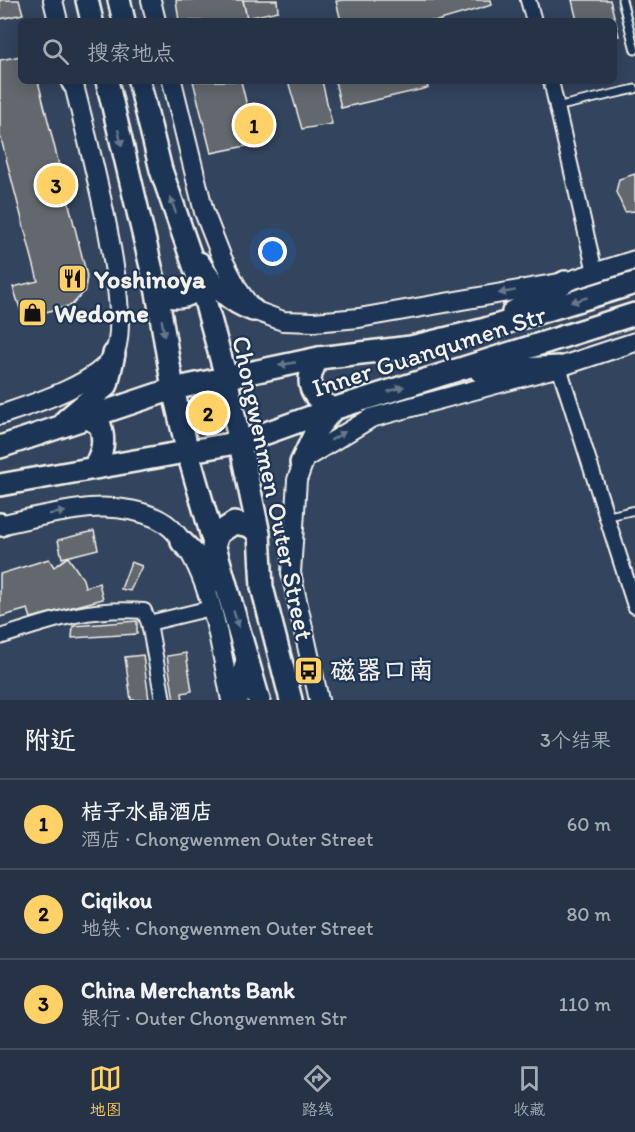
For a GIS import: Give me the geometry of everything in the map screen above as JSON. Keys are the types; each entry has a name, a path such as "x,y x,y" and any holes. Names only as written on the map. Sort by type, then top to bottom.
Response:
{"main road":[{"path":"87,0 91,18"},
{"path":"119,0 123,18"},
{"path":"108,84 157,292 173,389 188,453 213,547 227,587 259,700"},
{"name":"Chongwenmen Outer Street","path":"140,84 161,170 201,286 226,377 259,534 262,587 291,700"},
{"path":"183,236 204,272 224,294 237,305 253,310"},
{"path":"482,330 565,282"},
{"path":"0,447 173,389 319,358 391,351 482,330 635,283"},
{"path":"157,292 169,298 184,298 201,286"},
{"name":"Inner Guanqumen Str","path":"0,484 241,442 333,409 635,315"},
{"path":"56,428 106,385 114,354"},
{"path":"301,463 317,429 333,409 320,402 309,380 309,372 319,358"},
{"path":"447,373 559,367"},
{"path":"87,417 100,425 104,437 102,454 95,466"},
{"path":"213,547 223,528 234,523 250,526 259,534"},
{"path":"182,542 227,587"},
{"path":"237,700 248,657"}],"street":[{"path":"53,0 57,18"},
{"path":"151,0 155,18"},
{"path":"528,0 533,18"},
{"path":"0,415 45,400 87,381 114,354 120,328 120,303 95,172 73,84"},
{"name":"Chongwenmen Outer Street","path":"173,84 204,212 222,258 239,291 253,310"},
{"path":"552,84 595,272"},
{"path":"253,310 283,321 314,322 359,318 565,282 635,260"},
{"path":"317,691 291,573 297,480 301,463 316,450 371,417 559,367 635,342"},
{"path":"559,367 634,606"},
{"path":"0,525 91,508 128,510 155,518 171,528 182,542 200,575 211,608 231,700"},
{"path":"149,623 211,608"},
{"path":"0,637 82,612 118,609 144,611 149,623 164,700"}],"lane":[{"path":"622,0 635,50"},
{"path":"556,107 635,89"},
{"path":"605,517 635,510"}],"building":[{"path":"0,0 19,0 23,14 0,19"},
{"path":"176,0 243,0 247,18 179,18"},
{"path":"243,0 277,0 278,11 247,18"},
{"path":"491,0 492,5 447,18 340,18 336,1"},
{"path":"572,0 610,0 614,18 576,18"},
{"path":"18,57 18,84 39,84 87,276 85,291 72,305 23,318 13,287 38,281 0,135 0,60"},
{"path":"194,84 242,84 256,144 211,153"},
{"path":"289,84 323,84 332,124 302,129"},
{"path":"336,84 427,84 428,88 341,108"},
{"path":"635,174 635,211 625,212 616,192 619,179"},
{"path":"94,531 98,549 62,558 58,540"},
{"path":"68,557 83,579 85,587 99,583 103,599 31,618 28,609 0,617 0,574 49,559 54,567"},
{"path":"131,562 142,566 130,591 121,589"},
{"path":"137,621 137,634 72,638 73,626"},
{"path":"186,653 192,691 182,693 183,700 174,700 167,656"},
{"path":"143,655 149,700 131,700 125,657"}],"place":[{"name":"桔子水晶酒店","path":"254,125"},
{"name":"China Merchants Bank","path":"56,185"},
{"name":"Yoshinoya","path":"73,279"},
{"name":"Wedome","path":"33,313"},
{"name":"Ciqikou","path":"208,413"},
{"name":"磁器口南","path":"309,670"}]}
